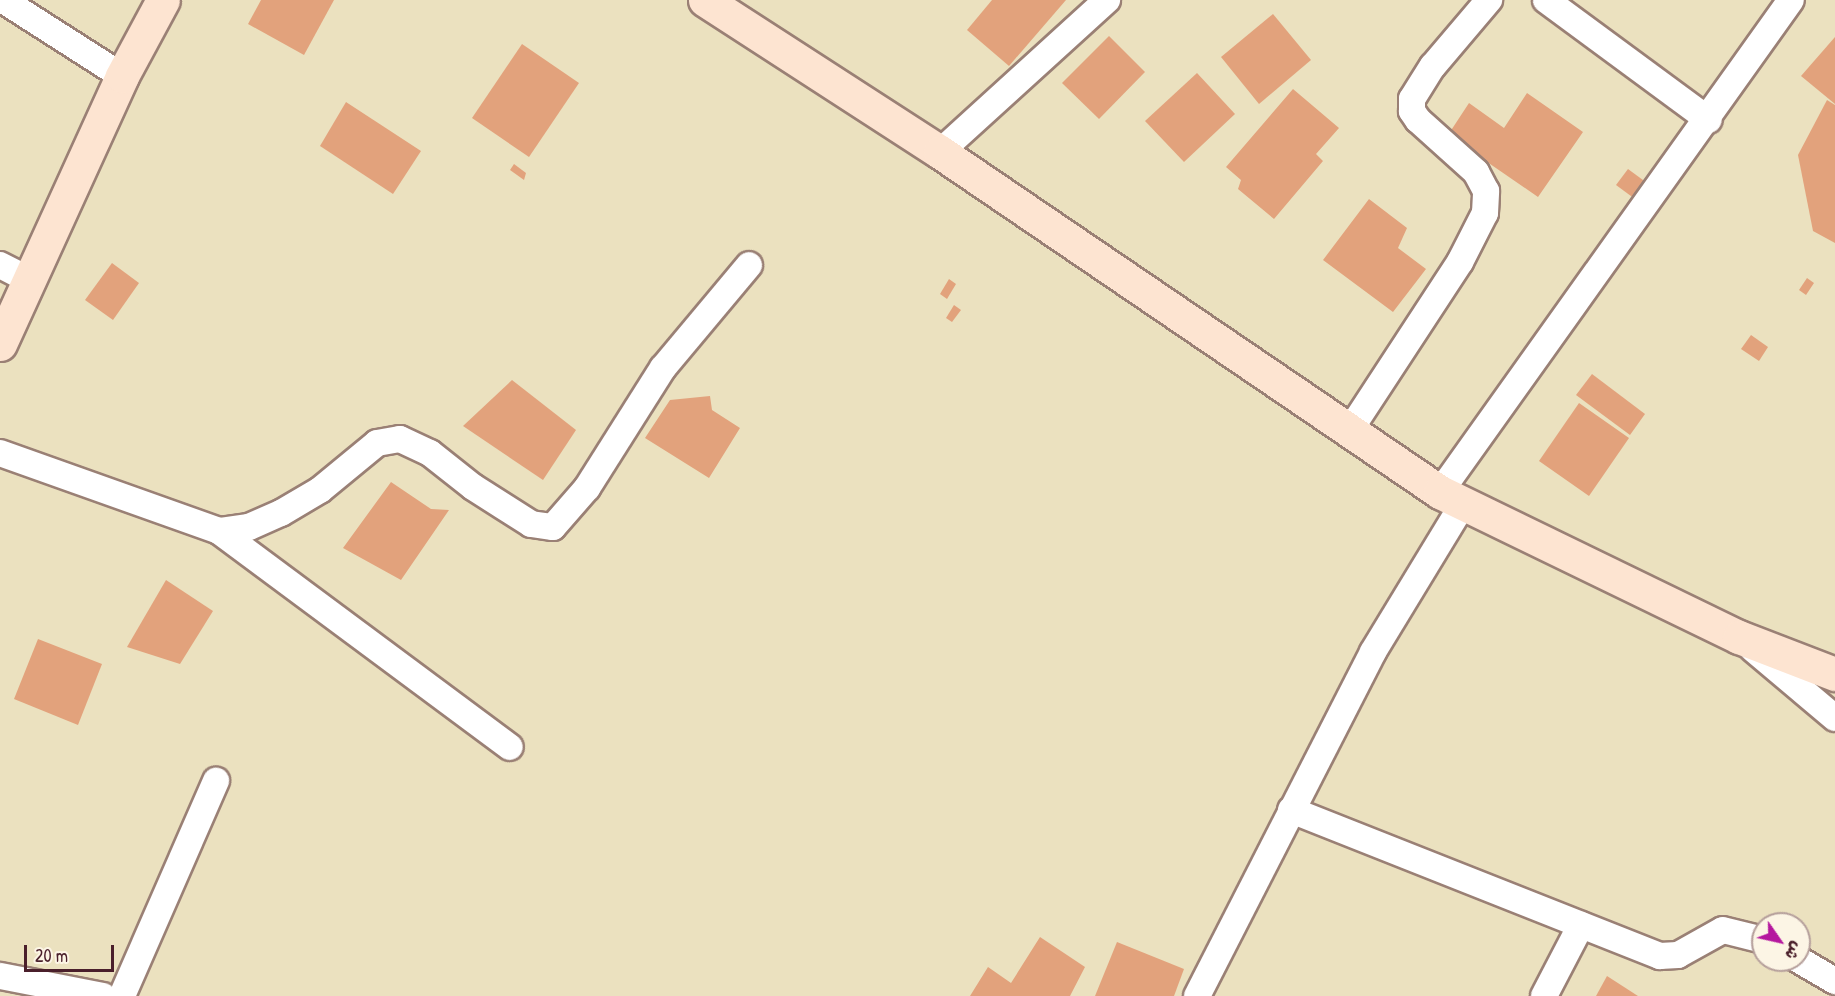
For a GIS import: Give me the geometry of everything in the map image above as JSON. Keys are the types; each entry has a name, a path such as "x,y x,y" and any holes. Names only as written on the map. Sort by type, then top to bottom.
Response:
{"street":[{"path":"3,0 122,76"},
{"path":"0,344 122,76 163,0"},
{"path":"705,0 940,152 1452,498 1739,637 1835,674"},
{"path":"940,152 1107,0"},
{"path":"1350,430 1483,221 1486,191 1476,172 1418,120 1412,111 1412,99 1433,66 1489,0"},
{"path":"1546,0 1709,120"},
{"path":"1197,996 1452,498 1791,0"},
{"path":"0,265 28,279"},
{"path":"219,531 249,527 281,513 321,490 377,443 400,439 430,453 473,487 531,524 554,527 587,488 663,368 749,265"},
{"path":"0,453 219,531 510,747"},
{"path":"1739,637 1835,717"},
{"path":"122,996 216,781"},
{"path":"1291,810 1660,956 1678,955 1723,930 1751,937"},
{"path":"1544,996 1581,925"},
{"path":"1811,967 1835,981"},
{"path":"0,976 103,996"}],"building":[{"path":"261,0 334,0 304,55 248,24"},
{"path":"992,0 1066,0 1009,66 967,30"},
{"path":"1273,14 1311,60 1259,104 1221,57"},
{"path":"1109,36 1145,72 1099,119 1062,83"},
{"path":"1835,37 1835,104 1801,76"},
{"path":"522,44 579,83 529,157 472,118"},
{"path":"1197,73 1235,114 1184,162 1145,121"},
{"path":"1293,89 1339,128 1316,154 1323,161 1274,219 1238,189 1241,180 1226,167"},
{"path":"1527,93 1583,132 1538,197 1448,135 1469,103 1504,128"},
{"path":"1827,100 1835,105 1835,243 1813,231 1798,155"},
{"path":"346,102 421,151 393,194 320,146"},
{"path":"514,164 526,173 524,180 510,170"},
{"path":"1628,169 1647,183 1635,199 1616,185"},
{"path":"1369,199 1407,228 1398,248 1426,269 1393,312 1323,260"},
{"path":"112,263 139,283 113,320 85,300"},
{"path":"1807,278 1814,283 1806,295 1799,290"},
{"path":"949,279 956,284 947,299 940,294"},
{"path":"954,305 961,310 952,322 946,318"},
{"path":"1751,335 1768,347 1759,361 1741,349"},
{"path":"1592,374 1645,414 1630,435 1576,395"},
{"path":"512,380 576,430 543,480 463,426"},
{"path":"710,396 712,410 740,428 709,478 645,438 670,400"},
{"path":"1579,403 1629,438 1589,496 1539,461"},
{"path":"391,482 431,509 449,510 401,580 343,548"},
{"path":"166,580 213,611 180,664 127,647"},
{"path":"38,639 102,664 78,725 14,699"},
{"path":"1040,937 1085,967 1070,996 970,996 988,967 1011,983"},
{"path":"1117,942 1184,969 1174,996 1095,996"},
{"path":"1607,976 1638,996 1596,996"}]}
